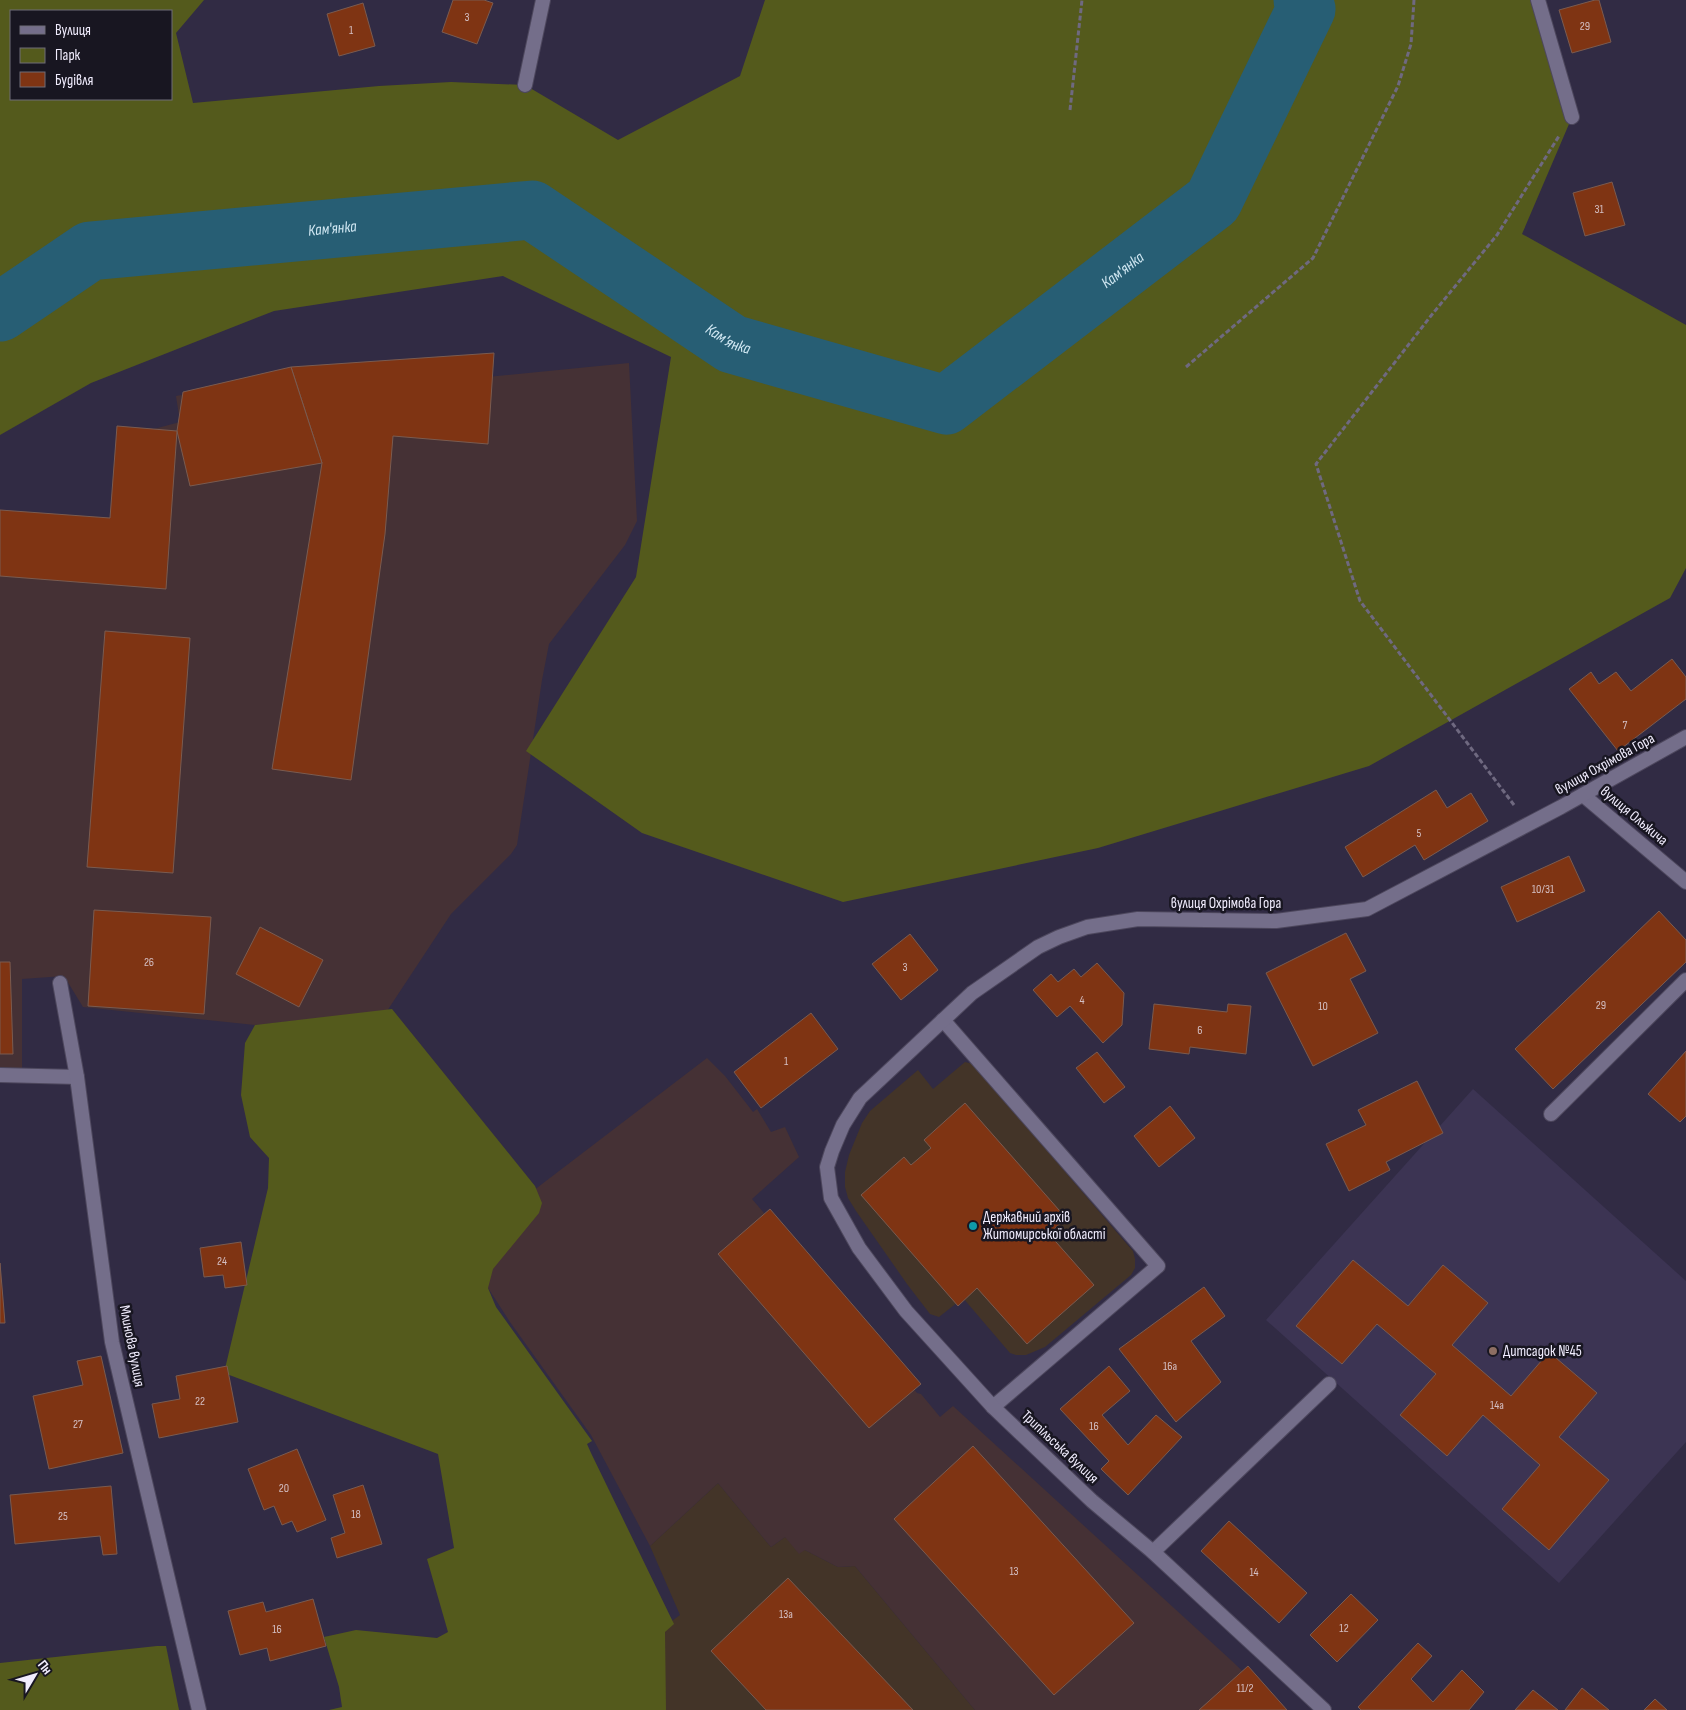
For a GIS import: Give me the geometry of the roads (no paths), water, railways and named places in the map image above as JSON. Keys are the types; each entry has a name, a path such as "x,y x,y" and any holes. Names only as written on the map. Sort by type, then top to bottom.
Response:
{"street":[{"path":"525,85 543,0"},
{"path":"1538,0 1572,117"},
{"name":"вулиця Охрімова Гора","path":"827,1168 843,1125 860,1098 972,994 1022,958 1059,937 1087,927 1138,919 1276,921 1368,909 1686,737"},
{"name":"вулиця Ольжича","path":"1583,794 1686,882"},
{"path":"1551,1114 1686,980"},
{"name":"Млинова вулиця","path":"60,983 77,1077 112,1342 199,1710"},
{"path":"943,1020 1158,1266 993,1407"},
{"path":"0,1075 77,1077"},
{"name":"Трипільська вулиця","path":"827,1168 831,1198 859,1248 906,1310 993,1407 1092,1500 1153,1552 1324,1710"},
{"path":"1153,1552 1329,1384"}],"waterway":[{"name":"Кам'янка","path":"0,312 90,251 532,210 732,344 946,405 1213,201 1306,9 1303,0"}],"place":[{"name":"Державний архів Житомирської області","path":"973,1226"},
{"name":"Дитсадок №45","path":"1493,1351"}]}
